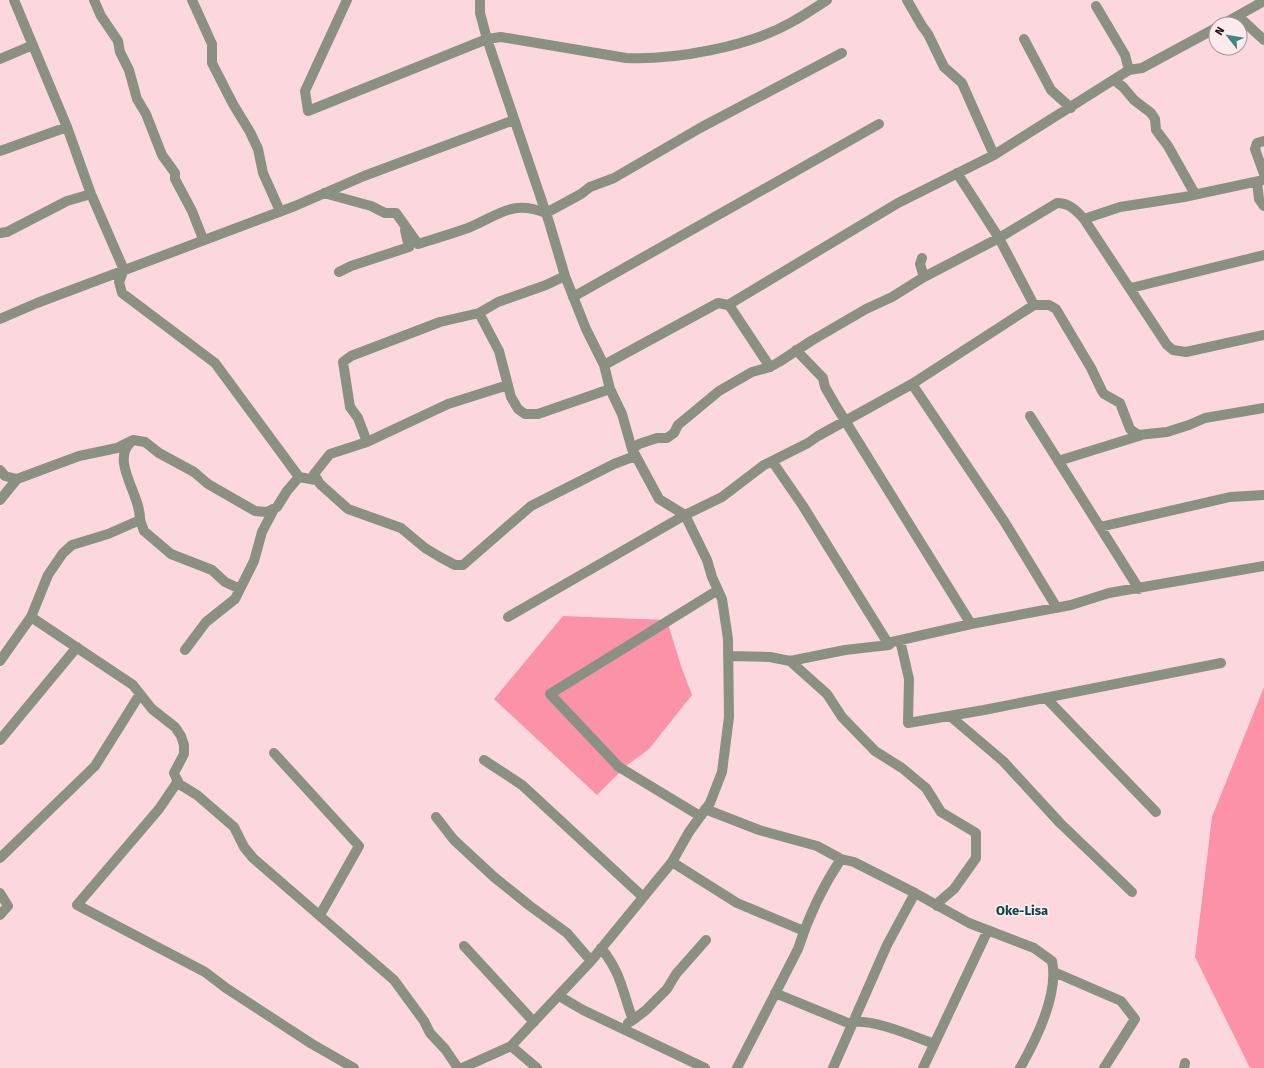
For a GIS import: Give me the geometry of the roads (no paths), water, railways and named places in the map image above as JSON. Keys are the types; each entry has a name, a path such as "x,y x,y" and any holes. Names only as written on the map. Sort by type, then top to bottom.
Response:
{"street":[{"path":"14,0 67,127 91,194 124,270 119,282 122,293 215,363 298,477 316,480"},
{"path":"94,0 100,16 118,41 120,52 129,70 137,99 146,114 162,155 175,173 175,180 192,211 203,239"},
{"path":"192,0 212,44 212,63 233,104 256,143 263,173 280,211"},
{"path":"347,0 305,91 308,111 487,40 502,38 626,58 643,59 719,49 751,39 789,24 827,0"},
{"path":"462,1068 510,1046 591,961 672,862 689,832 710,803 722,772 729,717 728,639 722,599 712,577 707,560 685,515 659,499 634,452 622,414 610,389 604,366 586,329 565,276 546,213 487,40 480,14 480,0"},
{"path":"907,0 928,34 944,67 962,83 994,155"},
{"path":"1238,16 1264,1"},
{"path":"1096,6 1125,55 1129,70"},
{"path":"1248,25 1264,40"},
{"path":"604,366 718,303 728,304 898,203 994,155 1071,108 1129,70 1142,68 1208,32"},
{"path":"1024,39 1051,90 1071,108"},
{"path":"0,60 33,46"},
{"path":"396,213 418,244 468,227 500,211 524,208 536,209 546,213 577,197 590,187 614,178 700,128 842,53"},
{"path":"1114,80 1134,100 1151,113 1155,119 1156,130 1168,146 1195,194"},
{"path":"0,319 37,303 280,211 364,176 514,120"},
{"path":"573,297 879,124"},
{"path":"0,151 67,127"},
{"path":"1264,141 1257,143 1255,149 1264,174"},
{"path":"957,173 999,238 1034,305"},
{"path":"1084,218 1120,207 1260,181 1259,199 1264,206"},
{"path":"324,193 371,206 385,213 396,213"},
{"path":"0,233 7,232 67,201 91,194"},
{"path":"508,385 489,389 431,410 367,442 330,454 314,474 316,480 348,509 401,528 425,548 440,558 455,566 463,565 531,506 614,464 634,452 639,444 657,438 667,438 674,433 678,425 720,391 752,372 770,367 796,350 924,277 999,238 1056,203 1069,205 1084,218 1167,345 1174,350 1186,352 1264,335"},
{"path":"339,272 351,266 409,247 406,234 396,213"},
{"path":"1131,288 1264,254"},
{"path":"922,258 920,264 924,277"},
{"path":"367,442 358,418 350,407 343,362 351,356 440,322 479,313 498,302 546,285 565,276"},
{"path":"728,304 770,367"},
{"path":"508,616 685,515 722,497 772,461 808,443 912,384 1034,305 1049,305 1056,309 1091,368 1104,394 1120,403 1130,429 1133,432 1142,435"},
{"path":"479,313 499,351 511,397 518,409 525,414 532,416 610,389"},
{"path":"796,350 823,378 825,387 845,421 971,624"},
{"path":"912,384 1004,521 1057,608"},
{"path":"1058,461 1142,435 1167,432 1205,418 1264,408"},
{"path":"1030,416 1138,589"},
{"path":"0,500 17,479 79,456 117,448 133,440 145,442 160,453 194,472 208,484 255,511 273,511"},
{"path":"133,440 124,448 123,454 125,473 133,489 144,531 171,554 212,570 225,582 240,589"},
{"path":"772,461 803,506 889,645"},
{"path":"0,470 5,476 17,479"},
{"path":"185,650 206,622 235,599 254,561 262,532 273,511 298,477"},
{"path":"1100,527 1230,497 1264,495"},
{"path":"0,661 31,617 48,575 63,553 72,545 108,534 140,520"},
{"path":"728,656 770,657 790,661 845,650 889,645 900,640 971,624 1057,608 1109,593 1264,566"},
{"path":"718,590 550,694 619,767 703,812 759,830 817,846 841,860 854,862 937,906 988,930 1034,948 1052,961 1054,972 1046,1008 1030,1050 1020,1068"},
{"path":"31,617 133,685 152,709 175,727 181,736 184,745 184,754 174,773 178,781 187,790 197,795 234,827 244,847 253,858 394,980 430,1033 445,1049 458,1068"},
{"path":"900,640 909,679 908,723 1046,698 1221,663"},
{"path":"0,740 77,647"},
{"path":"790,661 827,694 842,717 875,752 902,768 926,788 941,812 976,833 976,858 954,889 940,901 937,906"},
{"path":"0,858 95,766 140,694"},
{"path":"1046,698 1156,812"},
{"path":"950,716 1003,761 1060,823 1132,892"},
{"path":"274,753 359,846 320,915"},
{"path":"484,760 522,785 643,897"},
{"path":"178,781 159,809 77,905 205,972 226,988 305,1040 354,1068"},
{"path":"436,817 454,840 494,877 567,933 591,961"},
{"path":"737,1068 798,949 804,931 833,871 841,860"},
{"path":"672,862 738,903 804,931"},
{"path":"0,893 8,906 0,915"},
{"path":"833,1068 887,945 915,893"},
{"path":"923,1068 988,930"},
{"path":"621,1027 646,1010 667,989 676,974 706,940"},
{"path":"464,946 534,1022"},
{"path":"601,948 618,972 633,1020"},
{"path":"1054,972 1121,1001 1135,1019 1104,1068"},
{"path":"775,993 848,1023 854,1022 887,1026 934,1044"},
{"path":"559,996 583,1010 704,1068"},
{"path":"510,1046 535,1067"}],"district":[{"name":"Oke-Lisa","path":"1022,910"}]}
